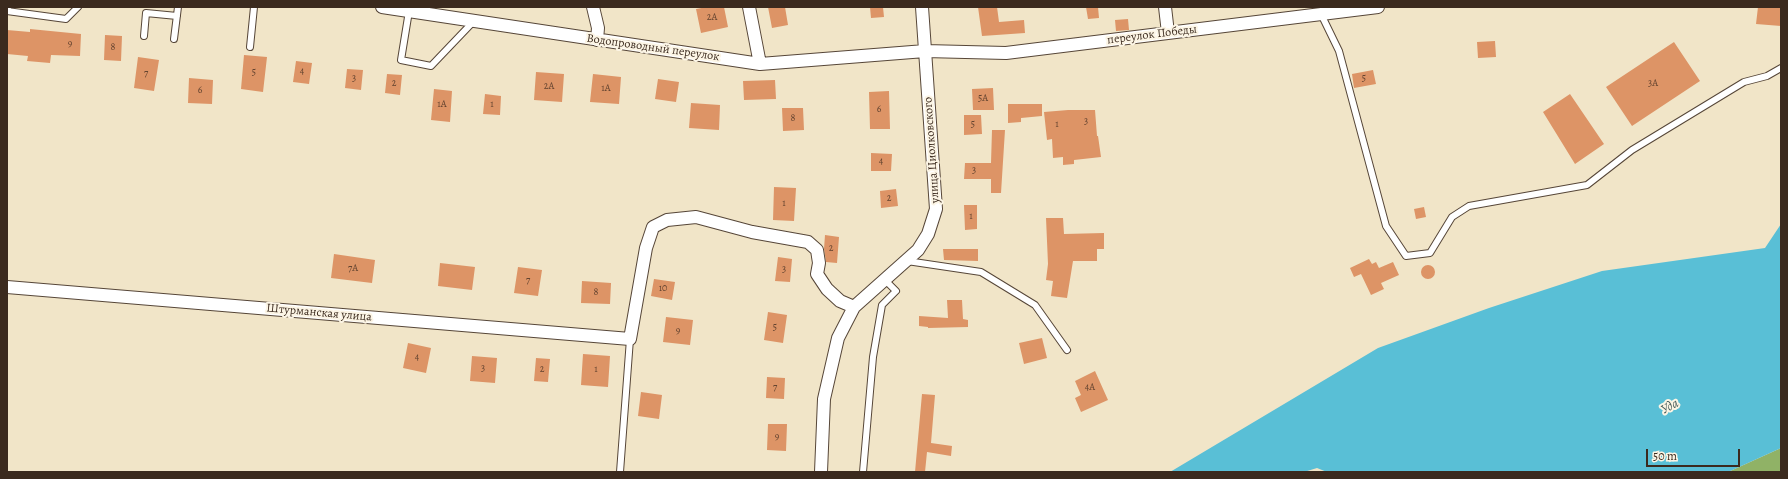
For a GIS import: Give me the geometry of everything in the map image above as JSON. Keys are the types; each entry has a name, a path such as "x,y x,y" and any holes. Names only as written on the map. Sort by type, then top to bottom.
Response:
{"street":[{"name":"Водопроводный переулок","path":"382,7 409,11 453,13 473,22 598,34 760,64 925,51"},
{"path":"593,7 598,34"},
{"path":"749,7 760,64"},
{"name":"улица Циолковского","path":"822,472 824,399 838,338 854,307 918,250 928,234 936,209 922,7"},
{"path":"1165,7 1168,33"},
{"name":"переулок Победы","path":"925,51 1006,53 1378,7"},
{"path":"630,338 646,248 653,228 667,220 696,217 746,230 808,242 817,250 819,263 818,274 826,289 840,301 854,307"},
{"name":"Штурманская улица","path":"7,287 630,338"}],"lane":[{"path":"8,7 7,11 66,19 78,7"},
{"path":"174,39 178,7"},
{"path":"250,47 254,7"},
{"path":"409,11 400,60 432,66 473,22"},
{"path":"144,36 146,13 177,16"},
{"path":"1321,14 1339,51 1386,226 1406,256 1430,253 1452,217 1469,206 1587,185 1632,150 1744,82 1767,76 1781,68"},
{"path":"907,261 981,272 1035,305 1067,350"},
{"path":"863,472 873,357 882,305 896,291 885,280"},
{"path":"620,472 630,338"}],"green space":[{"path":"1781,448 1781,472 1728,472"}],"water":[{"name":"Уда","path":"1781,224 1781,448 1728,472 1327,472 1317,468 1304,472 1170,472 1378,348 1489,308 1602,271 1765,248"}],"building":[{"path":"707,7 724,7 728,27 701,33 696,9"},
{"path":"768,7 785,7 788,25 772,28"},
{"path":"870,7 883,7 884,17 871,18"},
{"path":"978,7 997,7 999,22 1024,20 1025,33 982,36"},
{"path":"1086,7 1098,7 1099,18 1088,19"},
{"path":"1758,7 1781,7 1781,26 1756,24"},
{"path":"1128,19 1129,30 1116,31 1115,20"},
{"path":"30,29 81,34 80,56 51,55 50,63 27,61 28,56 7,54 7,30 30,32"},
{"path":"105,35 122,36 121,61 104,60"},
{"path":"1495,41 1496,57 1478,58 1477,42"},
{"path":"1674,42 1700,81 1632,126 1606,87"},
{"path":"244,55 267,57 263,92 241,89"},
{"path":"138,57 159,60 154,91 134,88"},
{"path":"296,61 312,63 309,84 293,82"},
{"path":"347,69 363,70 361,90 345,88"},
{"path":"1373,70 1376,84 1354,88 1352,74"},
{"path":"536,72 564,74 562,102 534,100"},
{"path":"387,74 402,75 400,95 385,93"},
{"path":"593,74 621,77 619,104 590,102"},
{"path":"189,78 213,80 212,104 188,103"},
{"path":"658,79 679,82 676,102 655,99"},
{"path":"775,80 776,99 744,100 743,81"},
{"path":"993,88 994,110 973,110 972,89"},
{"path":"434,89 452,91 450,122 431,120"},
{"path":"889,91 890,129 870,129 869,92"},
{"path":"485,94 501,96 500,115 483,114"},
{"path":"1570,94 1604,144 1575,164 1543,112"},
{"path":"691,103 720,105 719,130 689,128"},
{"path":"1008,104 1042,104 1042,116 1021,118 1021,122 1008,123"},
{"path":"782,108 803,108 804,130 783,131"},
{"path":"1095,110 1097,136 1101,157 1074,160 1074,164 1063,165 1063,157 1053,158 1052,139 1047,140 1044,112"},
{"path":"964,115 981,115 982,134 964,135"},
{"path":"992,130 1005,130 1001,193 991,193 991,179 964,179 965,163 991,163"},
{"path":"871,153 892,154 891,171 871,171"},
{"path":"774,187 796,188 794,221 773,220"},
{"path":"896,189 898,206 881,208 880,191"},
{"path":"964,205 977,205 977,229 965,230"},
{"path":"1424,207 1426,217 1416,219 1414,209"},
{"path":"1046,218 1063,218 1064,234 1104,233 1104,249 1097,249 1097,261 1073,261 1067,298 1051,296 1053,281 1046,280 1048,264"},
{"path":"825,235 839,237 837,263 826,262 824,249"},
{"path":"943,249 978,249 978,261 944,260"},
{"path":"334,254 375,260 372,283 331,278"},
{"path":"778,257 792,259 790,282 775,281"},
{"path":"1369,259 1372,264 1376,262 1379,268 1393,262 1399,275 1381,283 1384,289 1371,295 1361,274 1354,277 1350,268"},
{"path":"440,263 475,267 472,290 438,286"},
{"path":"1428,265 1433,267 1435,272 1433,277 1428,279 1423,277 1421,272 1423,267"},
{"path":"518,267 542,270 538,296 514,293"},
{"path":"654,279 675,282 672,300 651,296"},
{"path":"582,281 611,283 610,304 581,303"},
{"path":"947,300 962,300 963,319 968,320 968,327 928,328 919,326 919,316 948,318"},
{"path":"768,312 787,315 783,343 764,340"},
{"path":"666,317 693,320 690,345 663,342"},
{"path":"1042,338 1047,358 1024,364 1019,343"},
{"path":"408,343 431,348 426,373 403,368"},
{"path":"583,354 610,356 608,387 581,385"},
{"path":"472,356 497,358 495,383 470,381"},
{"path":"536,358 550,359 548,382 534,381"},
{"path":"1095,371 1108,400 1081,412 1075,398 1081,395 1075,381"},
{"path":"767,377 785,378 784,399 766,398"},
{"path":"641,392 662,395 659,419 638,416"},
{"path":"922,394 935,395 931,443 952,446 951,456 927,452 925,472 915,472"},
{"path":"768,424 787,424 786,451 767,450"}]}
